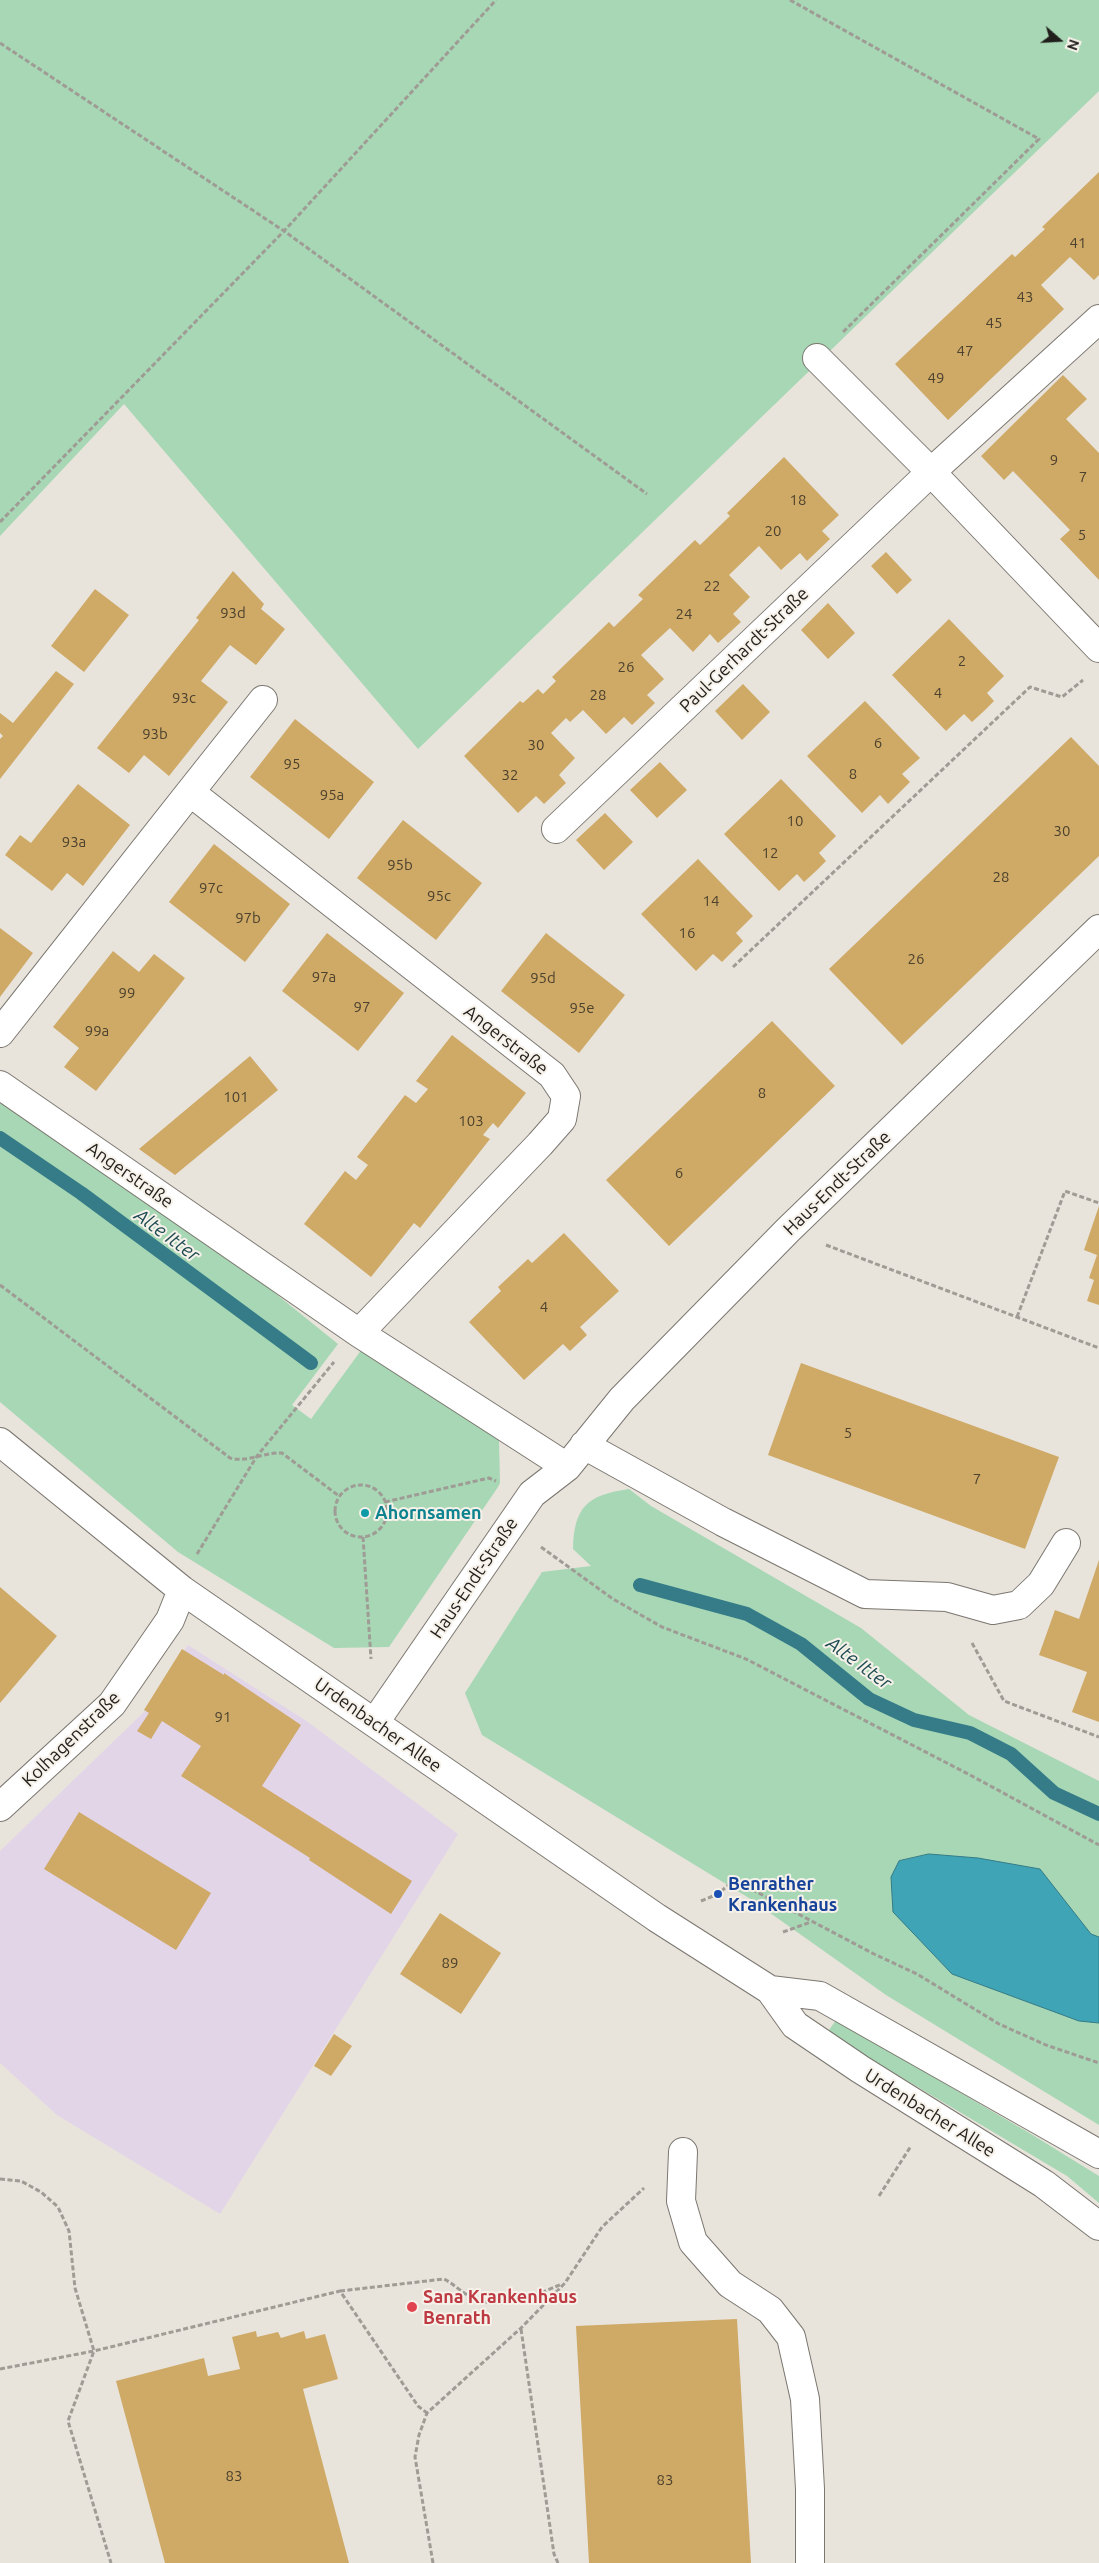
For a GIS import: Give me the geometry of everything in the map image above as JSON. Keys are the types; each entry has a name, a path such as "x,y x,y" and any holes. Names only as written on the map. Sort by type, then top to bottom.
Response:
{"street":[{"name":"Paul-Gerhardt-Straße","path":"556,829 931,472 1098,321"},
{"path":"817,358 931,472 1099,648"},
{"path":"0,1033 263,700"},
{"name":"Angerstraße","path":"190,792 552,1075 566,1096 562,1119 359,1333"},
{"name":"Haus-Endt-Straße","path":"375,1722 532,1494 567,1467 622,1399 788,1230 1099,929"},
{"name":"Angerstraße","path":"0,1085 359,1333 567,1467"},
{"name":"Urdenbacher Allee","path":"0,1442 182,1590 599,1879 770,1990 795,2025 1044,2184 1099,2226"},
{"path":"584,1445 723,1522 865,1594 947,1597 993,1610 1019,1605 1041,1584 1066,1543"},
{"name":"Kolhagenstraße","path":"0,1807 112,1704 170,1620 182,1590"},
{"name":"Urdenbacher Allee","path":"770,1990 820,1996 1099,2154"},
{"path":"683,2152 681,2201 693,2242 730,2284 770,2310 791,2337 805,2399 811,2562"}],"path":[{"path":"0,522 284,231 496,0"},
{"path":"790,0 1039,139 817,358"},
{"path":"0,43 284,231 647,494"},
{"path":"733,967 1030,687 1062,697 1084,679"},
{"path":"1017,1317 1065,1191 1099,1203"},
{"path":"788,1230 1099,1348"},
{"path":"0,1285 230,1458 242,1461 270,1453 282,1453 339,1496"},
{"path":"182,1590 200,1545 257,1456 359,1333"},
{"path":"385,1502 489,1478 532,1494"},
{"path":"360,1484 376,1489 385,1502 387,1510 383,1525 378,1531 364,1537 347,1533 336,1521 334,1512 339,1496 344,1490 360,1484"},
{"path":"510,1526 578,1572 613,1599 662,1627 746,1659 972,1776 1099,1845"},
{"path":"364,1537 372,1663"},
{"path":"947,1597 1004,1701 1099,1737"},
{"path":"734,1880 812,1922 917,1974 999,2024 1046,2045 1099,2063"},
{"path":"783,1932 812,1922"},
{"path":"879,2196 916,2136 933,2114"},
{"path":"433,2563 415,2457 419,2435 427,2413 521,2328 565,2283 602,2227 683,2152"},
{"path":"0,2179 21,2181 41,2192 58,2207 69,2231 75,2288 94,2351 68,2421 111,2563"},
{"path":"0,2369 94,2351 340,2291 444,2279 474,2299 504,2304 527,2298 565,2283"},
{"path":"340,2291 418,2406 427,2413"},
{"path":"521,2328 554,2554 558,2563"}],"shaded area":[{"path":"188,1645 308,1722 458,1834 220,2214 57,2115 0,2063 0,1851 147,1709"}],"green space":[{"path":"0,0 1099,0 1099,91 418,749 124,404 0,536"},
{"path":"0,1071 338,1344 292,1405 311,1419 362,1349 499,1440 500,1483 498,1487 389,1647 334,1648 178,1552 0,1402"},
{"path":"629,1489 651,1506 861,1628 969,1715 1099,1781 1099,2125 886,1995 749,1898 482,1735 465,1693 542,1572 591,1566 573,1549 576,1523 580,1513 593,1500 603,1495"},
{"path":"836,2020 1099,2176 1099,2203 1067,2176 827,2033"}],"water":[{"path":"929,1854 978,1858 1040,1869 1091,1934 1099,1937 1099,2023 1079,2021 952,1974 893,1912 891,1877 899,1861"}],"building":[{"path":"1099,172 1099,275 1094,280 1070,257 1041,285 1064,309 948,420 895,364 1012,254 1015,257 1045,229 1042,227"},
{"path":"1063,375 1087,399 1066,419 1099,453 1099,580 1060,539 1070,530 1013,471 1004,480 981,456"},
{"path":"784,457 839,515 822,531 830,539 807,561 800,553 781,570 759,546 729,575 750,597 733,614 741,622 718,643 710,634 693,652 670,628 641,655 664,679 647,695 655,703 632,725 624,717 606,734 583,710 570,722 566,718 551,733 575,758 559,775 566,783 544,804 536,796 518,813 464,756 520,701 523,703 538,689 543,694 556,681 552,677 609,622 614,627 643,599 638,595 695,540 700,545 730,516 727,513"},
{"path":"886,552 912,580 897,594 871,566"},
{"path":"233,571 264,604 261,609 285,629 256,665 230,645 201,681 228,702 169,776 144,755 129,773 97,748 199,620 196,618"},
{"path":"95,589 129,615 84,672 51,646"},
{"path":"828,603 855,633 828,659 801,630"},
{"path":"949,619 1004,676 987,693 994,701 984,711 972,722 964,714 946,731 892,675"},
{"path":"56,671 74,684 0,779 0,739 3,736 0,733 0,713 13,723"},
{"path":"743,684 770,712 742,740 715,711"},
{"path":"865,701 920,758 902,774 910,782 888,804 880,795 862,813 807,756"},
{"path":"295,719 374,782 329,839 250,777"},
{"path":"1071,737 1099,766 1099,856 902,1045 829,969"},
{"path":"660,762 687,790 657,818 630,790"},
{"path":"781,779 836,836 819,853 826,861 816,871 804,882 797,874 779,891 724,834"},
{"path":"78,784 130,825 83,886 67,873 52,891 5,855 20,835 31,843"},
{"path":"605,813 633,842 604,870 576,840"},
{"path":"403,820 482,883 436,940 357,878"},
{"path":"214,844 290,904 245,962 169,902"},
{"path":"698,859 753,916 736,933 743,941 722,962 713,954 696,971 641,914"},
{"path":"0,928 33,953 0,997"},
{"path":"327,933 404,993 358,1051 282,991"},
{"path":"546,933 625,995 579,1053 501,991"},
{"path":"113,951 139,972 154,954 185,978 96,1091 64,1067 79,1048 53,1027"},
{"path":"772,1021 835,1086 669,1246 606,1180"},
{"path":"452,1035 526,1093 498,1128 493,1123 483,1135 490,1139 420,1228 414,1223 371,1277 304,1224 345,1171 356,1180 368,1165 357,1157 405,1095 416,1103 428,1089 416,1081"},
{"path":"250,1056 278,1090 175,1175 139,1149"},
{"path":"1099,1206 1099,1305 1087,1301 1094,1280 1089,1278 1097,1255 1084,1250"},
{"path":"564,1233 619,1291 580,1327 587,1335 570,1351 563,1344 524,1380 469,1322 501,1291 498,1287 528,1259 532,1263"},
{"path":"801,1363 1059,1457 1025,1549 768,1455"},
{"path":"1099,1560 1099,1722 1072,1712 1087,1672 1039,1655 1055,1610 1079,1619"},
{"path":"0,1587 57,1636 0,1703"},
{"path":"182,1649 224,1675 224,1673 301,1725 262,1786 412,1881 391,1914 309,1860 310,1858 181,1776 201,1746 162,1721 151,1739 137,1731 149,1713 144,1710"},
{"path":"79,1812 211,1893 176,1950 44,1869"},
{"path":"440,1913 501,1953 461,2014 400,1974"},
{"path":"334,2034 352,2046 331,2076 314,2066"},
{"path":"737,2319 751,2563 589,2563 576,2326"},
{"path":"256,2331 257,2337 278,2332 281,2338 304,2331 306,2339 325,2334 338,2379 303,2389 349,2563 165,2563 116,2381 204,2358 208,2376 240,2369 232,2337"}],"waterway":[{"name":"Alte Itter","path":"0,1138 81,1193 311,1363"},
{"name":"Alte Itter","path":"640,1585 747,1614 801,1644 869,1699 914,1720 970,1733 1011,1754 1054,1793 1099,1814"}],"place":[{"name":"Ahornsamen","path":"365,1513"},
{"name":"Benrather Krankenhaus","path":"718,1894"},
{"name":"Sana Krankenhaus Benrath","path":"412,2307"}]}
